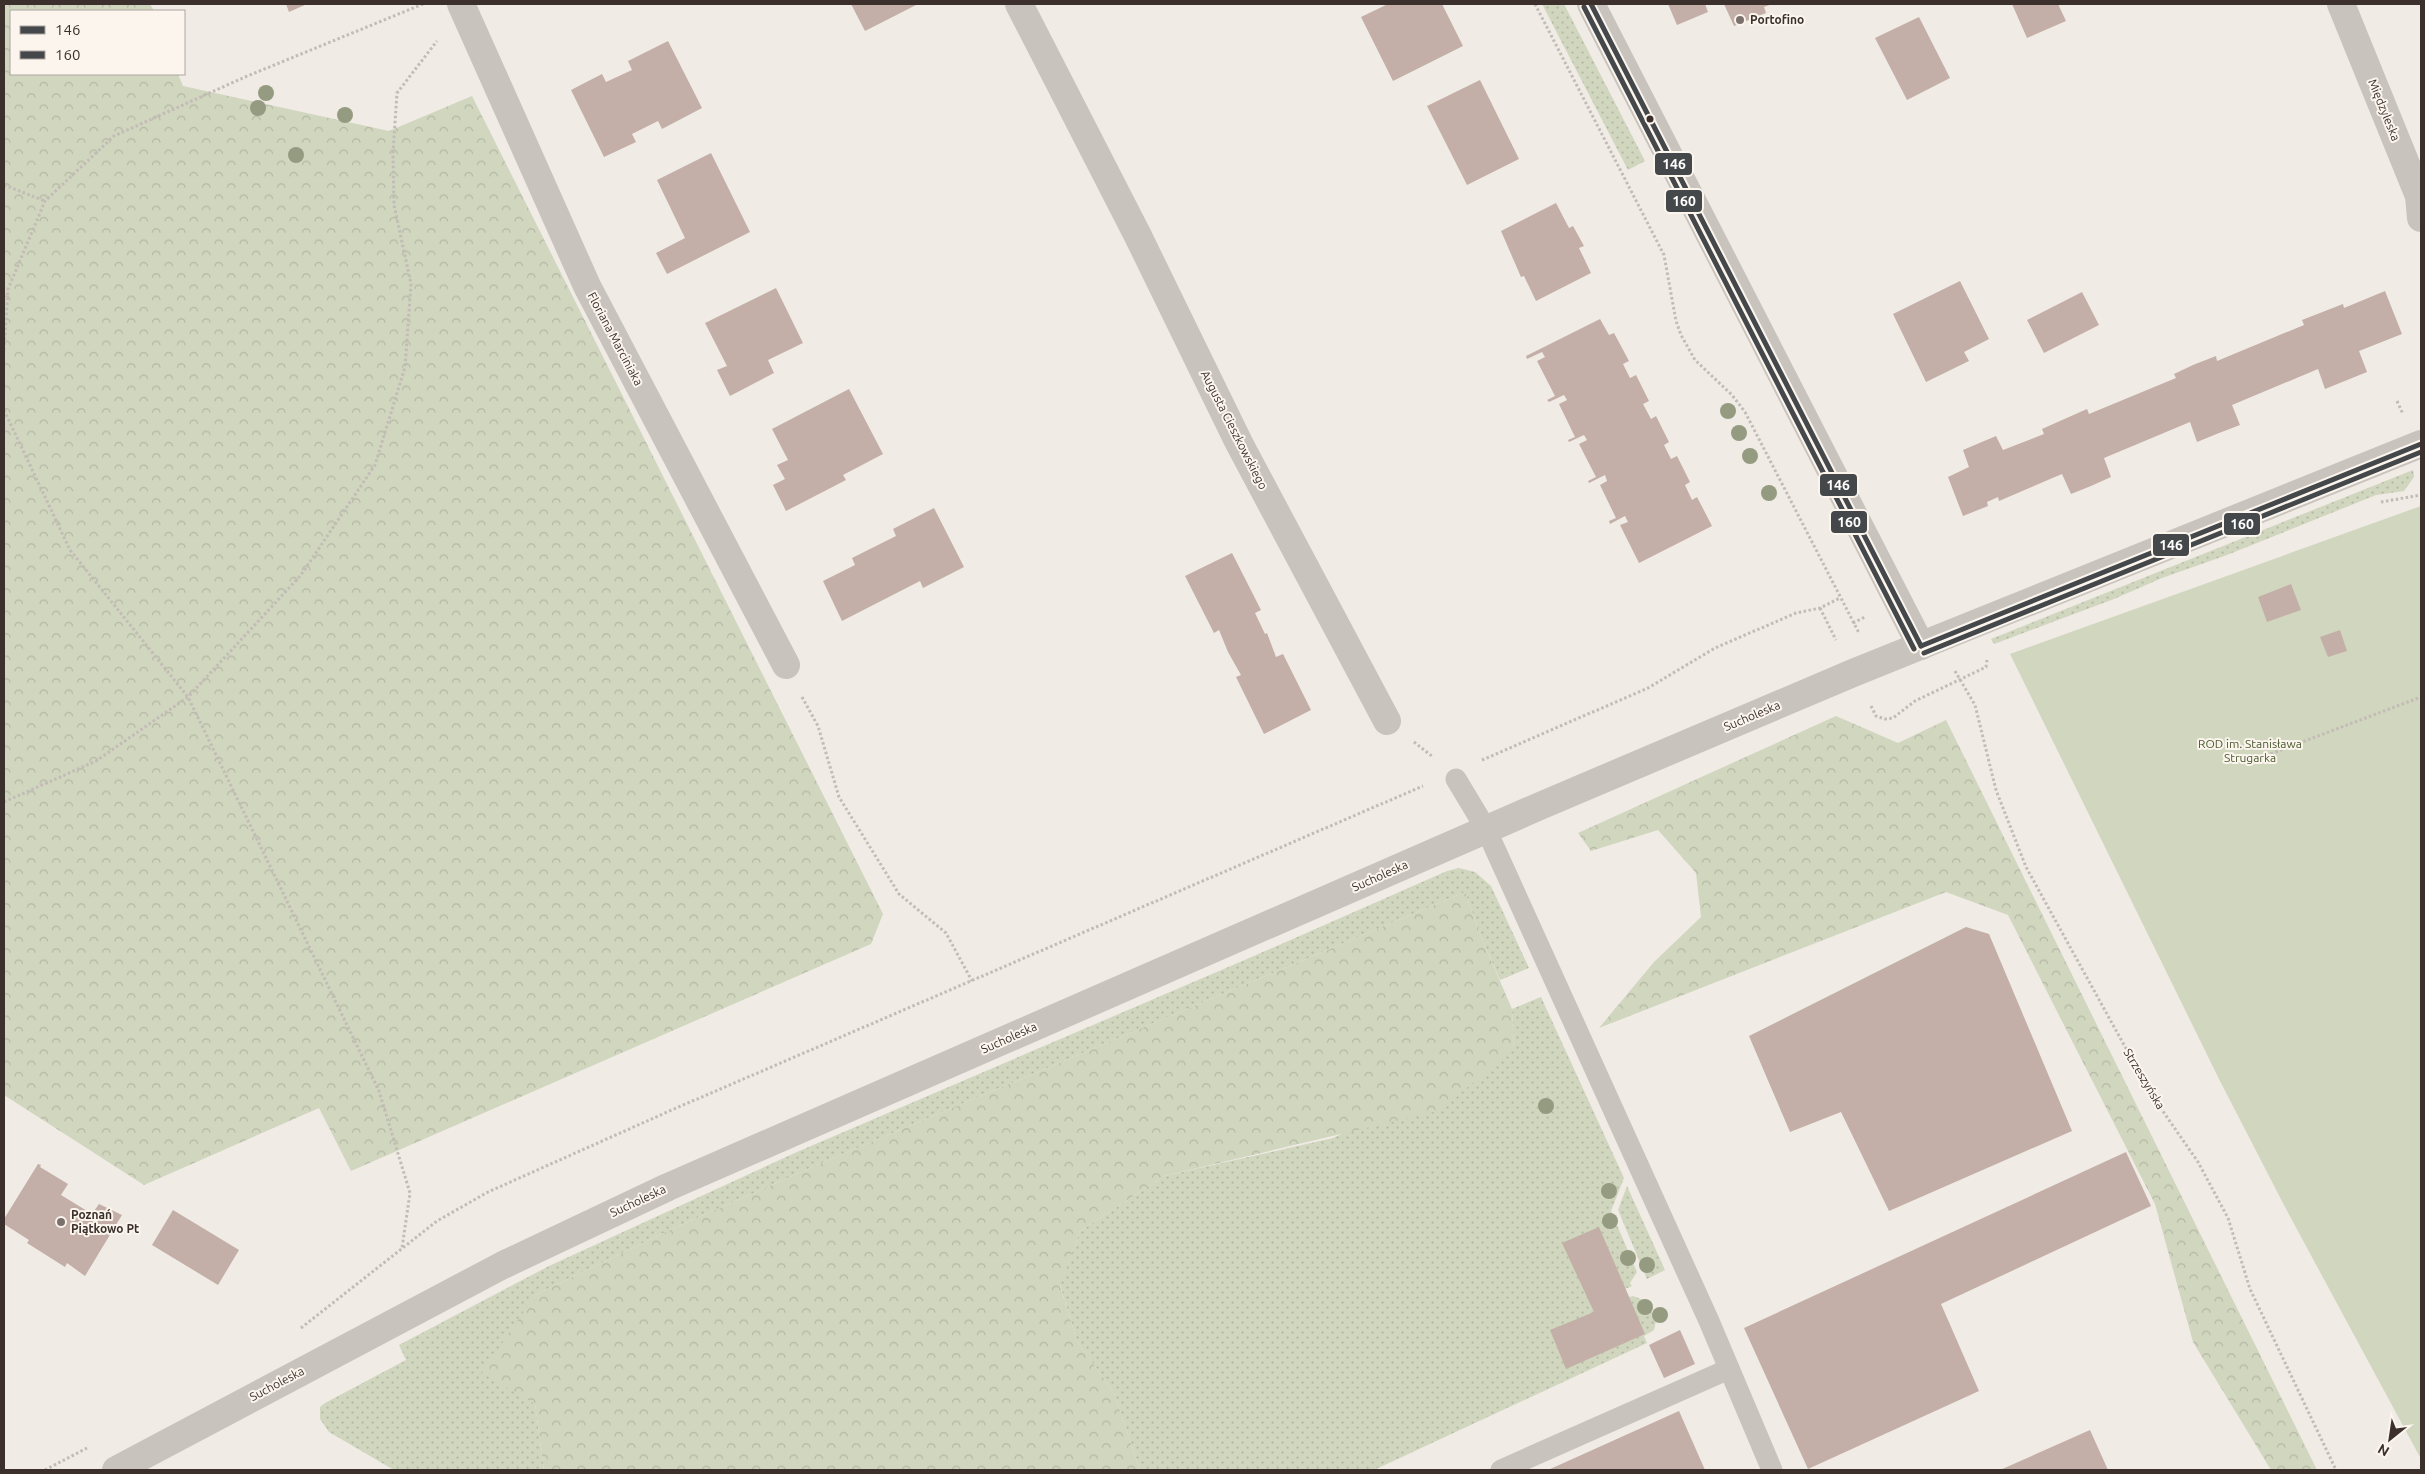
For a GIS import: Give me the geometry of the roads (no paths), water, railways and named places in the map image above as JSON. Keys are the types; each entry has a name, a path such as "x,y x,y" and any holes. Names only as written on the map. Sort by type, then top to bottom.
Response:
{"street":[{"name":"Augusta Cieszkowskiego","path":"1019,4 1138,236 1239,443 1387,721"},
{"path":"1591,4 1921,646"},
{"name":"Międzyleska","path":"2341,4 2419,196 2421,218"},
{"name":"Floriana Marciniaka","path":"464,5 587,286 786,665"},
{"name":"Sucholeska","path":"116,1470 477,1278 668,1188 1486,829 1921,646 2421,444"}],"lane":[{"path":"1454,776 1486,829 1730,1369 1772,1470"},
{"path":"1502,1470 1730,1369"}],"place":[{"name":"Portofino","path":"1740,20"},
{"name":"Poznań Piątkowo Pt","path":"61,1222"}],"park label":[{"name":"ROD im. Stanisława Strugarka","path":"2250,751"}]}
